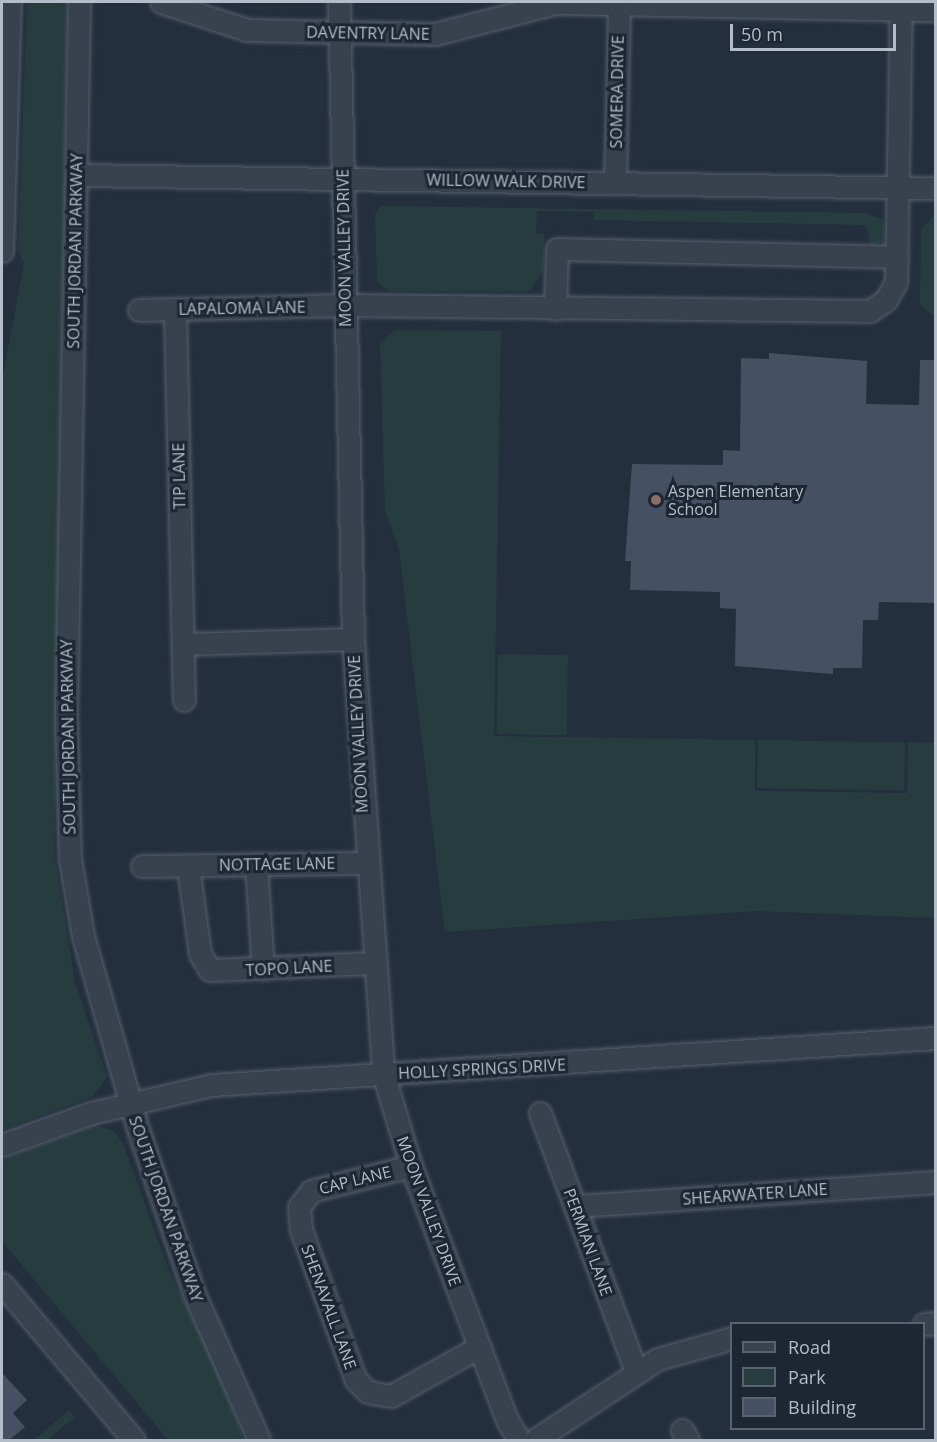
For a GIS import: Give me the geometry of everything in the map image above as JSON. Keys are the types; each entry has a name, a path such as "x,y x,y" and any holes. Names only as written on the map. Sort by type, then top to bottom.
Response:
{"street":[{"path":"2,250 10,2"},
{"name":"SOUTH JORDAN PARKWAY","path":"79,2 66,717 70,860 83,936 130,1105 192,1291 259,1440"},
{"name":"DAVENTRY LANE","path":"161,2 213,9 247,30 435,34 484,11 539,4 619,2 901,5 936,10"},
{"name":"MOON VALLEY DRIVE","path":"339,2 353,639 365,863 382,1073 411,1166 479,1347 519,1440"},
{"name":"SOMERA DRIVE","path":"615,183 619,2"},
{"name":"LAPALOMA LANE","path":"139,310 345,305 860,313 879,307 892,291 897,257 901,5"},
{"name":"WILLOW WALK DRIVE","path":"77,175 936,188"},
{"path":"555,309 557,249 897,257"},
{"name":"TIP LANE","path":"175,309 184,700"},
{"path":"183,644 353,639"},
{"name":"NOTTAGE LANE","path":"142,866 365,863"},
{"path":"256,864 263,969"},
{"name":"TOPO LANE","path":"188,866 205,966 216,972 373,963"},
{"name":"HOLLY SPRINGS DRIVE","path":"2,1145 91,1113 211,1085 382,1073 406,1076 936,1038"},
{"name":"PERMIAN LANE","path":"540,1113 636,1371"},
{"name":"CAP LANE","path":"302,1201 312,1191 411,1166"},
{"name":"SHEARWATER LANE","path":"575,1206 936,1182"},
{"name":"SHENAVALL LANE","path":"302,1201 301,1230 361,1387 376,1396 391,1396 479,1347"},
{"path":"2,1284 134,1440"},
{"path":"535,1440 636,1371 676,1351 730,1338"}],"green space":[{"path":"27,2 67,2 54,852 75,982 107,1077 92,1097 2,1130 2,381 24,263 18,251"},
{"path":"381,206 866,213 883,219 885,235 883,242 871,245 866,225 594,220 593,212 537,211 536,233 544,234 544,269 530,291 388,291 377,282 375,213"},
{"path":"935,215 935,317 920,304 921,229"},
{"path":"395,330 501,331 494,736 755,740 755,791 907,793 908,742 935,743 935,918 757,911 445,932 399,550 385,511 380,343"},
{"path":"498,654 568,655 567,735 497,734"},
{"path":"758,740 905,743 904,791 757,788"},
{"path":"94,1125 114,1131 123,1143 171,1276 211,1354 244,1440 168,1440 2,1241 2,1160"},
{"path":"69,1410 75,1417 47,1440 34,1440"}],"building":[{"name":"Aspen Elementary School","path":"769,353 867,361 866,404 919,405 920,360 936,360 936,603 879,602 878,620 863,620 862,668 833,668 833,674 735,666 736,609 720,608 720,592 630,590 631,561 625,561 632,464 723,465 723,450 740,451 741,358 769,359"},
{"path":"2,1373 27,1400 13,1413 25,1427 9,1440 2,1440"}],"place":[{"name":"Aspen Elementary School","path":"656,500"}]}
